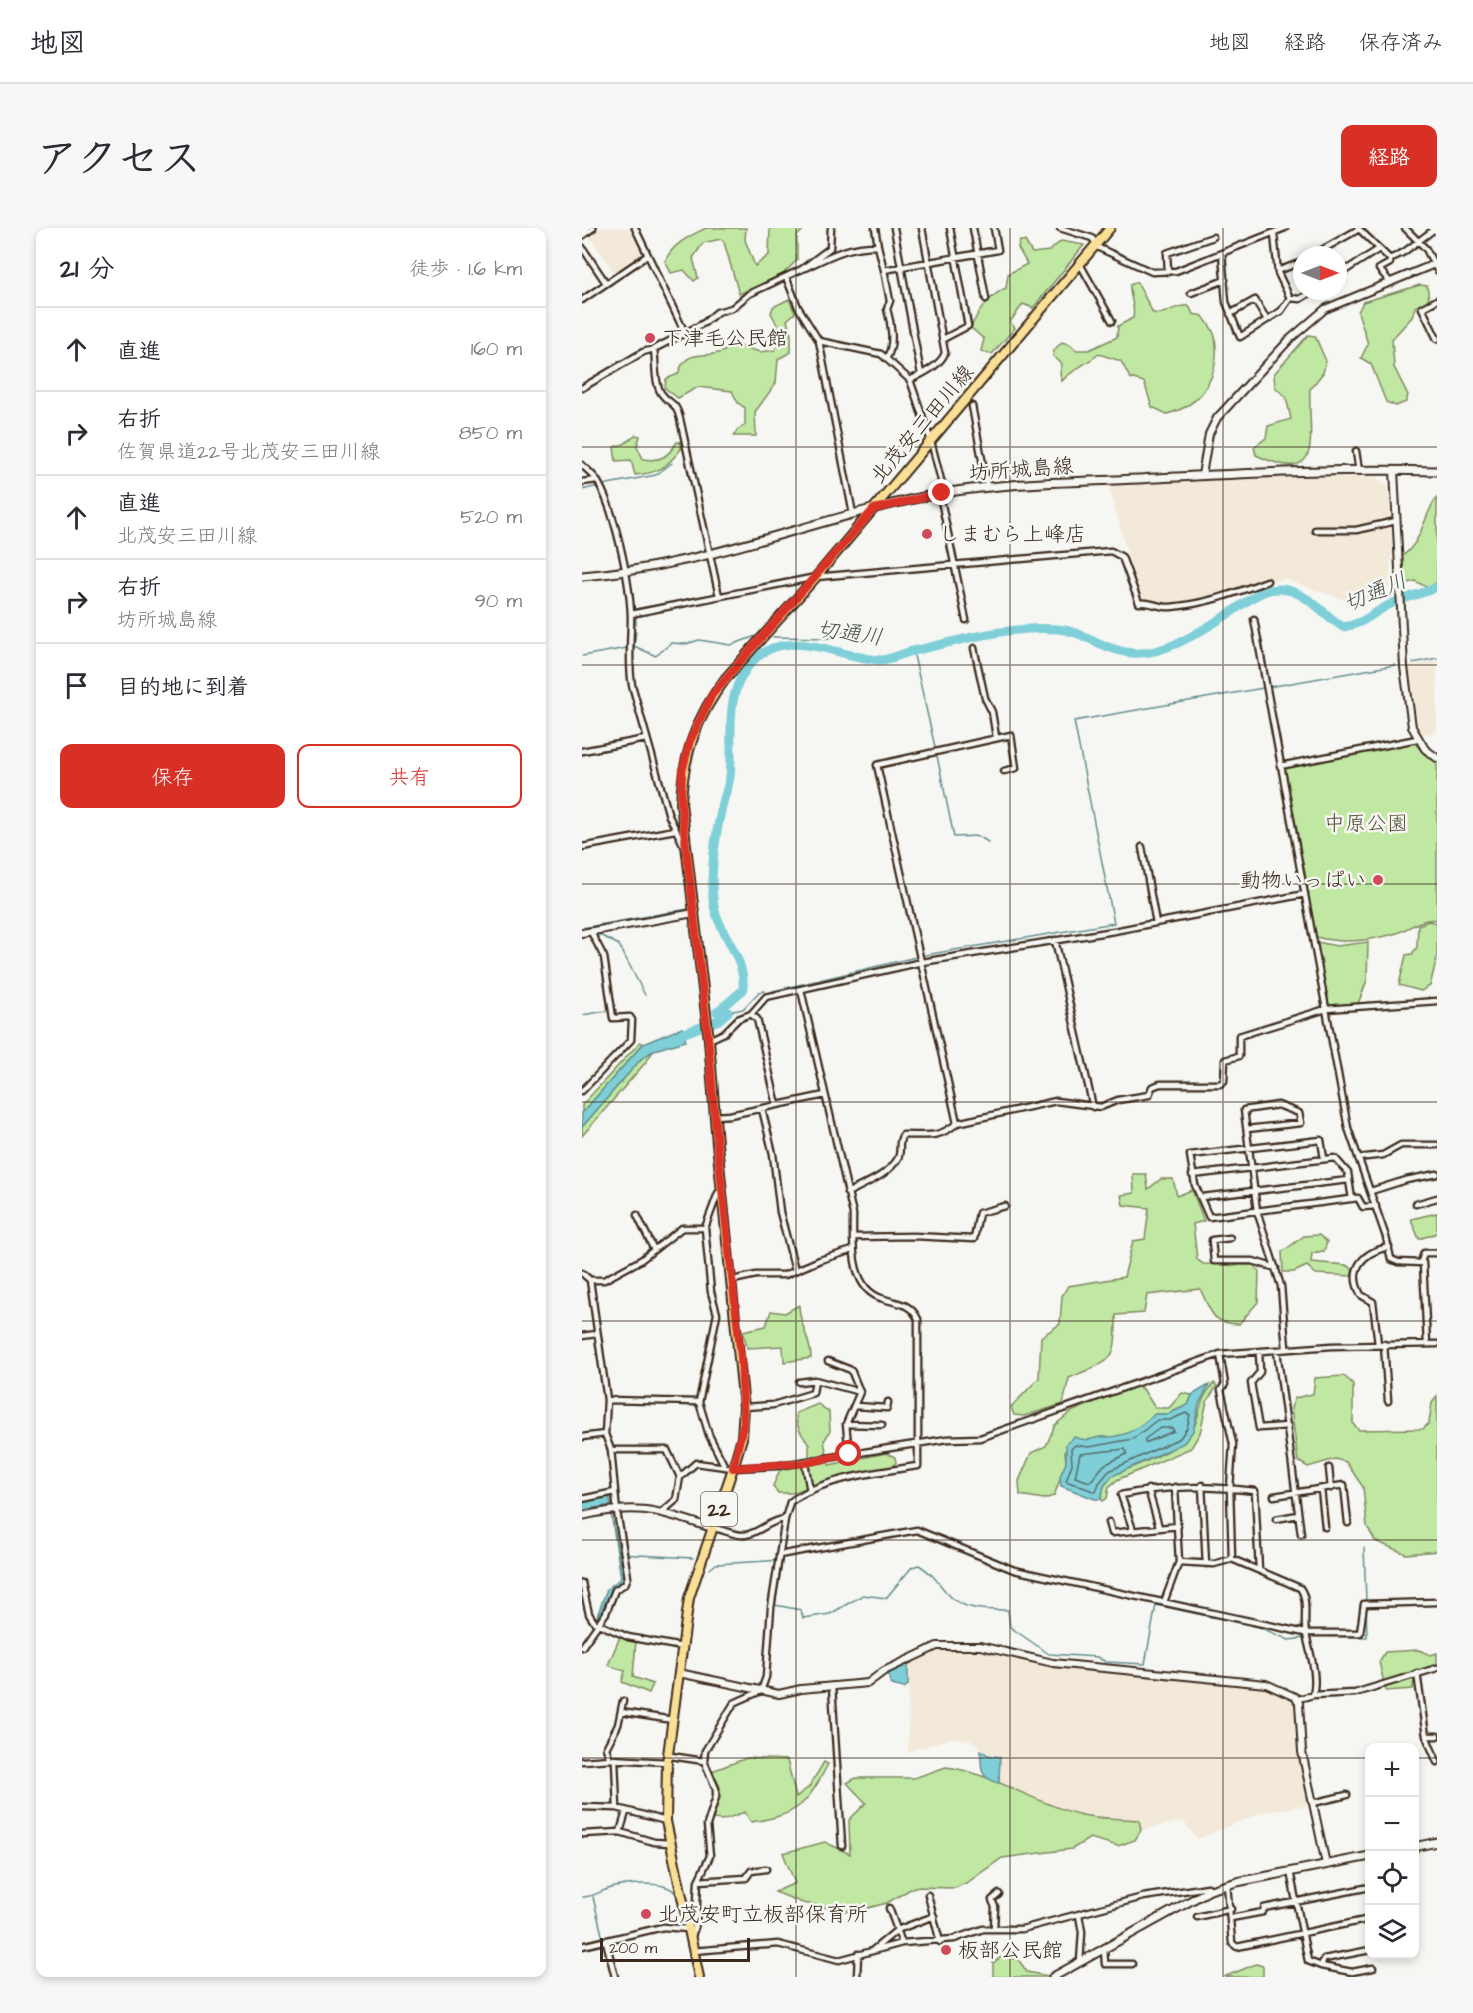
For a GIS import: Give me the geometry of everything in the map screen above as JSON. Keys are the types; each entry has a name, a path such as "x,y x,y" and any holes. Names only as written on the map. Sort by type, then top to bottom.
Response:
{"main road":[{"name":"北茂安三田川線","path":"680,832 682,772 690,741 703,712 726,678 816,577 1110,228"},
{"name":"坊所城島線","path":"582,576 673,564 853,514 942,493 987,486 1202,476 1394,470 1437,471"},
{"name":"22","path":"680,832 686,851 709,1038 744,1407 742,1438 729,1467 690,1598 667,1762 666,1821 699,1977"},
{"path":"1419,1845 1437,1842"},
{"path":"1053,1977 1210,1890 1227,1884 1365,1857"}],"street":[{"path":"582,236 593,228"},
{"path":"635,228 684,331"},
{"path":"802,269 830,248 831,228"},
{"path":"875,228 890,301 887,309 890,319 891,352 887,357"},
{"path":"894,228 921,374"},
{"path":"910,380 944,358 943,339 922,228"},
{"path":"943,339 968,326 950,228"},
{"path":"973,228 986,299"},
{"path":"884,270 998,250 994,228"},
{"path":"1060,228 1092,238 1099,248 1152,272 1168,272 1285,228"},
{"path":"1202,476 1209,434 1217,418 1290,339 1325,309 1436,266 1419,241 1405,228"},
{"path":"1391,283 1379,268 1390,263 1390,259 1436,228"},
{"path":"1329,246 1359,229 1390,259"},
{"path":"1274,234 1280,270 1278,273 1290,298"},
{"path":"1168,272 1167,253 1213,237"},
{"path":"582,388 643,352 654,349 704,322 717,312 732,308 749,294 844,249 878,246"},
{"path":"582,247 606,283"},
{"path":"1347,269 1379,249"},
{"path":"1222,253 1230,314 1240,337 1267,322 1255,300 1230,314"},
{"path":"582,291 584,298 648,255"},
{"path":"1080,264 1112,321"},
{"path":"1280,270 1293,265"},
{"path":"786,277 798,307 819,341 853,514"},
{"path":"1191,292 1225,280"},
{"path":"1266,318 1281,311 1290,298"},
{"path":"1437,300 1422,308 1437,339"},
{"path":"819,341 887,357 910,380 931,441 966,620"},
{"path":"654,349 659,388 662,395 676,406 680,419 719,596"},
{"path":"972,406 987,486"},
{"path":"1356,451 1359,471"},
{"path":"582,465 597,480 600,487 625,572 631,614 630,672 646,739 680,832 582,847"},
{"path":"1394,470 1404,667 1412,727 1425,749 1437,758"},
{"path":"582,482 597,480"},
{"path":"1315,530 1356,530 1396,522"},
{"path":"631,614 816,577 1111,551 1122,557 1139,603 1168,608 1230,595 1267,581"},
{"path":"1254,619 1348,1128 1376,1206 1391,1259 1394,1262 1421,1262"},
{"path":"974,648 985,698 992,712 996,737"},
{"path":"957,1123 877,765 1011,735 1016,768 1004,771"},
{"path":"1280,766 1417,738"},
{"path":"582,751 646,739"},
{"path":"1142,847 1156,923"},
{"path":"709,1038 724,1033 738,1019 751,1014 766,998 922,962 1156,923 1305,894"},
{"path":"582,933 694,913"},
{"path":"582,1090 631,1040 630,1017 613,1018 604,957 591,932"},
{"path":"1055,940 1093,1107"},
{"path":"690,1939 696,1924 698,1881 710,1856 707,1825 716,1797 716,1789 704,1761 711,1740 734,1703 761,1691 766,1677 779,1555 784,1519 790,1502 810,1491 849,1478 918,1466 918,1319 908,1306 882,1299 864,1288 853,1250 853,1214 801,990"},
{"path":"847,1192 889,1170 898,1157 899,1140 903,1135 935,1136 945,1133 957,1123 1056,1101 1093,1107 1149,1095 1152,1087 1160,1083 1223,1083 1225,1060 1239,1056 1239,1036 1326,1009 1437,1001"},
{"path":"751,1014 757,1019 777,1105"},
{"path":"715,1116 825,1095"},
{"path":"1247,1129 1301,1123 1299,1113 1278,1105 1244,1110 1257,1211 1281,1286 1286,1348"},
{"path":"762,1108 773,1154 780,1212 795,1270"},
{"path":"1324,1159 1321,1140 1190,1155 1192,1175 1209,1217 1358,1198 1364,1207 1376,1206"},
{"path":"1358,1158 1383,1155 1401,1145 1437,1145"},
{"path":"1192,1175 1335,1158 1348,1173 1352,1199"},
{"path":"1371,1191 1406,1179 1436,1176"},
{"path":"1202,1197 1349,1179"},
{"path":"722,1192 718,1193 713,1203 705,1228 711,1292 717,1314 699,1402 709,1435 729,1467"},
{"path":"1416,1204 1437,1198"},
{"path":"853,1237 914,1236 974,1239 979,1213 1005,1206"},
{"path":"637,1215 654,1250"},
{"path":"590,1280 612,1276 654,1250 682,1228 705,1228"},
{"path":"1230,1238 1212,1240 1214,1262 1253,1261 1276,1268"},
{"path":"1388,1401 1373,1302 1361,1295 1355,1272 1362,1258 1370,1252 1389,1246"},
{"path":"733,1280 756,1275 774,1277 853,1250"},
{"path":"1427,1344 1425,1287 1421,1262 1424,1253 1437,1253"},
{"path":"582,1273 590,1280 607,1400 605,1434 611,1450 616,1508 628,1581 615,1590 606,1613 595,1622 582,1647"},
{"path":"582,1336 596,1334"},
{"path":"680,1477 696,1464 729,1467 805,1463 849,1454 993,1434 1220,1354 1277,1351 1286,1348 1437,1344"},
{"path":"1277,1351 1301,1534"},
{"path":"1259,1352 1260,1372 1251,1383 1260,1428 1288,1426"},
{"path":"1220,1354 1225,1384 1221,1390 1233,1444 1230,1488 1232,1559"},
{"path":"828,1361 851,1370 860,1392 846,1424 849,1454"},
{"path":"744,1407 772,1405 813,1393 814,1380"},
{"path":"799,1382 814,1380 860,1392"},
{"path":"607,1400 699,1402"},
{"path":"855,1406 887,1408 888,1402"},
{"path":"846,1424 882,1425"},
{"path":"582,1437 605,1434"},
{"path":"611,1450 667,1450 680,1477 676,1500 662,1512"},
{"path":"805,1463 810,1491"},
{"path":"1329,1468 1331,1488"},
{"path":"1202,1485 1206,1564"},
{"path":"1133,1530 1121,1495 1202,1485 1255,1491 1259,1570"},
{"path":"1274,1496 1344,1485 1348,1522"},
{"path":"1164,1602 1179,1562 1175,1487"},
{"path":"1321,1489 1325,1527"},
{"path":"1148,1490 1159,1527"},
{"path":"582,1498 615,1492"},
{"path":"582,1516 616,1508 662,1512 735,1535 747,1535 776,1520 784,1519"},
{"path":"1276,1519 1298,1515"},
{"path":"1109,1522 1112,1533 1178,1526"},
{"path":"779,1555 917,1530 1014,1570 1305,1633 1360,1633 1366,1604 1437,1602"},
{"path":"1179,1562 1206,1564 1232,1559 1300,1588 1304,1596 1305,1633 1312,1660 1313,1695"},
{"path":"582,1583 595,1622 628,1637 682,1647"},
{"path":"679,1673 779,1694 868,1683 884,1671 937,1646 980,1646 1053,1663 1266,1684 1298,1699 1313,1695 1355,1693 1437,1668"},
{"path":"1417,1673 1426,1736 1437,1762"},
{"path":"832,1686 842,1846"},
{"path":"1298,1699 1302,1752 1326,1864"},
{"path":"617,1808 612,1759 606,1748 608,1740 618,1725 623,1701"},
{"path":"621,1712 673,1720"},
{"path":"1426,1736 1437,1736"},
{"path":"582,1761 612,1759 667,1762 671,1756 704,1761"},
{"path":"1313,1803 1347,1795"},
{"path":"582,1807 617,1808 666,1821"},
{"path":"620,1832 626,1812"},
{"path":"582,1834 620,1832 654,1842 670,1843"},
{"path":"698,1881 746,1878 751,1870 766,1869"},
{"path":"1290,1871 1308,1961 1352,1972 1373,1968"},
{"path":"1227,1884 1231,1909 1232,1943 1237,1947 1365,1920"},
{"path":"693,1951 770,1944 792,1947 839,1960 902,1943 940,1942 994,1928 1022,1929 1169,1892 1198,1887 1208,1887 1210,1890"},
{"path":"1231,1918 1263,1912 1264,1908 1365,1888"},
{"path":"994,1928 995,1906 992,1900 999,1894"},
{"path":"928,1895 940,1942"},
{"path":"889,1908 902,1943"},
{"path":"1197,1917 1231,1909"},
{"path":"1078,1915 1082,1932 1080,1962"},
{"path":"873,1950 897,1930 934,1916"},
{"path":"582,1946 663,1927 688,1929"},
{"path":"606,1941 615,1977"},
{"path":"1104,1948 1105,1964 1132,1964"},
{"path":"1321,1966 1324,1959 1365,1951"},
{"path":"857,1977 858,1954"}],"shaded area":[{"path":"582,228 632,228 644,254 615,273 586,231 582,233"},
{"path":"1376,477 1389,488 1392,546 1389,588 1370,599 1350,602 1284,579 1255,583 1207,601 1164,606 1140,599 1108,483"},
{"path":"1437,660 1437,732 1419,735 1408,666"},
{"path":"938,1648 981,1648 1043,1665 1265,1686 1294,1700 1296,1704 1297,1753 1310,1805 1263,1812 1198,1839 1183,1821 1141,1830 1138,1820 1079,1814 1000,1785 1001,1755 990,1754 970,1740 951,1738 908,1752 909,1660"}],"green space":[{"path":"706,228 746,228 745,240 755,266 769,255 770,228 805,228 797,236 797,260 783,274 739,294 724,242 721,239 703,243 693,258 698,278 694,281 684,270 671,273 665,261 677,245"},
{"path":"1020,241 1025,241 1032,253 1049,251 1061,241 1084,245 1033,308 1023,304 1010,322 1015,328 992,354 981,351 984,339 971,328 985,305 1006,288 1008,274 1027,264 1018,248"},
{"path":"1137,282 1153,313 1163,313 1189,306 1193,314 1203,316 1215,337 1215,363 1207,386 1191,403 1167,414 1152,407 1144,382 1130,378 1121,361 1099,354 1062,381 1060,374 1062,364 1053,356 1054,350 1062,342 1071,345 1076,350 1089,350 1117,337 1118,326 1133,318 1134,309 1130,285"},
{"path":"1420,285 1427,286 1429,299 1415,307 1412,317 1392,339 1394,367 1408,395 1406,402 1396,406 1386,402 1371,364 1361,358 1368,344 1358,312 1363,302"},
{"path":"789,299 795,313 787,320 791,335 791,352 778,359 776,383 755,412 756,436 734,436 737,430 745,425 745,408 738,403 732,391 698,387 678,398 665,388 666,379 678,374 685,361 694,356 720,352 736,345 760,352 775,350 779,332 771,313 773,307"},
{"path":"1308,335 1315,336 1326,361 1323,373 1310,389 1309,451 1304,460 1294,465 1279,464 1256,455 1254,447 1266,438 1268,426 1291,419 1286,397 1275,387 1274,374"},
{"path":"635,435 640,436 637,446 643,459 654,460 663,457 677,442 680,442 681,449 671,461 661,468 650,473 635,475 631,460 616,461 614,447 624,444"},
{"path":"1437,497 1437,582 1428,588 1415,581 1403,584 1402,556 1414,544"},
{"name":"中原公園","path":"1414,742 1424,754 1437,762 1437,920 1425,920 1394,934 1365,940 1345,941 1316,937 1283,764"},
{"path":"1429,921 1437,923 1437,957 1430,986 1421,991 1399,985 1406,955 1412,954 1417,947 1418,925"},
{"path":"1317,942 1337,946 1368,942 1367,980 1358,1004 1329,1006"},
{"path":"640,1042 643,1044 582,1113 582,1105"},
{"path":"654,1050 582,1136 582,1127 641,1059"},
{"path":"1133,1174 1146,1174 1148,1189 1161,1179 1173,1179 1177,1196 1192,1190 1204,1221 1193,1224 1197,1259 1203,1264 1253,1265 1259,1271 1258,1302 1239,1324 1217,1319 1200,1289 1147,1295 1144,1313 1116,1315 1113,1352 1103,1363 1069,1378 1063,1404 1024,1416 1014,1415 1011,1407 1039,1378 1041,1337 1060,1324 1062,1296 1068,1286 1124,1277 1133,1241 1145,1239 1149,1208 1123,1205 1121,1195 1134,1193"},
{"path":"1437,1213 1437,1233 1419,1239 1411,1219"},
{"path":"1319,1235 1327,1242 1324,1251 1312,1253 1311,1262 1346,1265 1354,1270 1351,1276 1316,1274 1307,1266 1294,1272 1283,1272 1282,1252 1304,1236"},
{"path":"799,1305 811,1358 784,1362 783,1346 747,1348 743,1331 766,1326 771,1311 785,1313"},
{"path":"1344,1376 1353,1384 1353,1424 1359,1430 1423,1429 1429,1423 1432,1403 1437,1396 1437,1551 1406,1554 1375,1541 1367,1526 1363,1487 1346,1462 1335,1459 1308,1467 1298,1461 1291,1408 1295,1398 1313,1394 1315,1378"},
{"path":"1214,1383 1217,1386 1207,1401 1200,1433 1191,1448 1117,1480 1109,1487 1107,1498 1103,1501 1101,1499 1104,1486 1112,1476 1169,1450 1188,1437 1193,1430 1202,1401"},
{"path":"1134,1386 1143,1389 1155,1408 1169,1408 1182,1393 1192,1395 1188,1405 1168,1414 1155,1414 1132,1433 1110,1438 1100,1437 1065,1451 1066,1463 1054,1496 1044,1499 1020,1495 1019,1481 1031,1453 1046,1446 1055,1425 1071,1412"},
{"path":"818,1404 829,1412 830,1431 824,1441 829,1465 886,1453 895,1457 896,1463 889,1469 821,1482 792,1493 778,1493 773,1486 780,1470 809,1465 809,1444 796,1422 796,1413"},
{"path":"620,1637 636,1641 633,1677 653,1684 649,1693 622,1682 625,1671 608,1665"},
{"path":"1419,1650 1430,1655 1437,1653 1437,1670 1414,1676 1413,1689 1386,1691 1379,1662 1385,1652"},
{"path":"747,1758 787,1760 796,1797 809,1787 824,1762 828,1764 807,1799 780,1816 751,1822 745,1812 722,1820 713,1819 720,1787 712,1771"},
{"path":"946,1767 979,1775 1045,1803 1078,1814 1100,1818 1139,1820 1141,1830 1135,1840 1118,1846 1090,1838 1072,1849 1002,1858 968,1882 955,1888 914,1887 887,1903 852,1912 803,1903 775,1892 795,1883 783,1853 825,1842 850,1854 849,1820 866,1803 847,1783 856,1778 914,1778"},
{"path":"1001,1957 1018,1959 1027,1972 1054,1977 993,1977 993,1963"},
{"path":"1256,1964 1263,1966 1263,1977 1224,1977"}],"water":[{"path":"682,1028 686,1041 654,1050 641,1059 582,1127 582,1113 643,1044"},
{"path":"1209,1385 1199,1404 1193,1431 1184,1443 1112,1476 1104,1486 1101,1499 1095,1499 1061,1486 1060,1476 1066,1463 1066,1444 1074,1437 1088,1440 1125,1434 1155,1414 1168,1414 1188,1405 1192,1395"},
{"path":"609,1496 611,1505 582,1510 582,1503"},
{"path":"611,1513 624,1579 610,1594 596,1619 607,1589 621,1578"},
{"path":"908,1664 908,1685 904,1688 892,1685 888,1673"},
{"path":"981,1750 988,1755 1000,1757 999,1783 992,1781 982,1771"}],"waterway":[{"path":"602,485 656,475 672,463"},
{"path":"582,490 598,486"},
{"name":"切通川","path":"674,1037 719,1020 728,1012 717,1012 743,990 740,965 715,910 712,887 713,865 719,822 730,777 731,721 735,693 747,668 761,654 776,647 793,644 884,660 984,635 1039,629 1058,629 1077,633 1113,649 1145,653 1183,640 1208,627 1258,594 1273,589 1299,594 1343,627 1363,621 1385,607 1437,587"},
{"path":"635,609 714,594"},
{"path":"636,617 636,625"},
{"path":"773,637 829,638 844,631"},
{"path":"636,632 634,646 656,656 671,643 686,644 699,640 731,645 756,636"},
{"path":"582,656 627,648"},
{"path":"913,651 935,747"},
{"path":"1413,663 1437,658"},
{"path":"925,955 1114,923 1074,721 1395,665"},
{"path":"582,755 643,743"},
{"path":"937,756 954,837 978,836 988,842"},
{"path":"582,928 688,909"},
{"path":"600,935 619,945 645,995"},
{"path":"773,991 916,957"},
{"path":"728,1012 743,1009 759,992 765,991"},
{"path":"582,1015 606,1011"},
{"path":"1364,1548 1366,1601"},
{"path":"619,1554 693,1558"},
{"path":"710,1569 716,1564 782,1560 775,1605 801,1610 803,1618 830,1614 863,1595 886,1598 912,1567 919,1565 959,1603 974,1608 1008,1610 1010,1627 1049,1654 1097,1657 1106,1662 1145,1664 1156,1605 1259,1627 1289,1640 1305,1638"},
{"path":"1309,1636 1367,1637 1366,1606"},
{"path":"582,1897 634,1884 664,1886 676,1894"},
{"path":"593,1897 603,1939"},
{"path":"604,1944 612,1977"}],"place":[{"name":"下津毛公民館","path":"650,338"},
{"name":"しまむら上峰店","path":"927,534"},
{"name":"動物いっぱい","path":"1378,880"},
{"name":"北茂安町立板部保育所","path":"646,1914"},
{"name":"板部公民館","path":"946,1950"}],"route":[{"path":"849,1454 805,1463 733,1468 744,1422 741,1358 717,1144 711,1060 684,833 681,803 682,772 690,741 712,695 874,509 942,493"}]}
